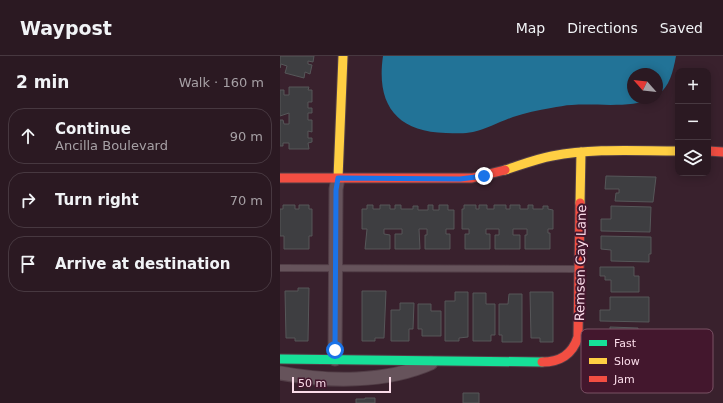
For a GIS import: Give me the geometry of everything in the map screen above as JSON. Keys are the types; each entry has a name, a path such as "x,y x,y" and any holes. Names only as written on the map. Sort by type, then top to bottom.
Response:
{"street":[{"path":"335,359 336,190 340,163 343,56"},
{"path":"280,178 472,178 496,174 537,160 581,152 675,151"},
{"path":"711,151 723,152"},
{"name":"Remsen Cay Lane","path":"280,359 411,359 434,362 550,362 564,358 571,353 578,339 581,152"},
{"name":"Remsen Cay Lane","path":"280,373 320,378 351,378 397,373 434,362"}],"lane":[{"path":"280,268 579,269"}],"water":[{"path":"383,56 676,56 672,73 663,90 663,68 627,68 627,104 629,104 562,106 518,116 470,133 429,131 414,127 402,121 393,112 387,101 383,88"}],"building":[{"path":"280,56 314,56 313,62 308,61 308,64 312,65 310,74 305,72 304,78 285,73 287,66 281,64 280,68"},
{"path":"289,87 309,87 308,90 312,90 312,102 308,102 308,108 312,108 312,113 308,113 308,120 312,120 312,132 308,131 308,138 312,138 312,142 308,143 309,149 289,149 289,143 283,143 283,146 280,146 280,120 283,120 284,124 289,124 289,113 280,116 280,90 284,90 284,95 289,95"},
{"path":"606,176 656,177 653,202 615,201 616,193 619,193 619,189 605,189"},
{"path":"283,205 295,205 295,209 299,209 299,205 309,205 309,209 312,209 312,236 309,236 309,249 284,249 284,236 280,236 280,209 283,209"},
{"path":"367,205 373,205 373,209 380,209 380,205 390,205 390,209 395,209 395,205 401,205 401,209 413,209 413,206 418,206 418,210 428,210 428,205 433,205 433,210 439,210 439,205 448,205 448,210 454,210 454,229 446,229 446,234 450,234 450,249 425,249 425,235 427,235 427,229 419,229 420,249 395,249 395,234 402,234 402,229 384,229 384,234 390,235 390,249 365,249 367,229 362,229 362,209 367,209"},
{"path":"464,205 476,205 476,209 479,209 479,205 487,205 487,209 494,209 494,205 506,205 506,209 510,209 510,205 520,205 520,209 528,209 528,205 533,205 533,209 543,209 543,206 548,206 548,209 553,210 553,229 548,229 548,233 550,233 550,249 525,249 525,235 527,235 527,229 513,229 513,235 520,235 520,249 495,249 495,235 499,235 499,229 486,229 486,234 490,234 490,249 465,249 465,234 469,234 469,229 462,229 462,209 464,209"},
{"path":"611,206 651,207 650,232 601,231 601,219 611,219"},
{"path":"601,236 651,237 651,254 649,254 649,262 611,261 611,250 601,249"},
{"path":"600,267 634,267 634,276 639,276 639,292 611,292 611,280 605,280 605,276 600,276"},
{"path":"298,288 309,288 308,341 295,341 295,338 286,338 285,291 298,291"},
{"path":"362,291 386,291 384,338 375,338 375,341 362,341"},
{"path":"455,292 468,292 468,337 459,338 459,341 445,341 445,301 455,301"},
{"path":"530,292 553,292 553,342 540,342 540,338 531,338"},
{"path":"473,293 486,293 486,304 495,304 495,335 491,335 491,341 473,341"},
{"path":"509,294 522,294 522,342 502,342 502,335 499,335 499,304 508,304"},
{"path":"610,297 649,297 649,322 600,321 600,310 610,310"},
{"path":"400,303 414,303 413,329 409,329 409,341 391,341 391,310 400,310"},
{"path":"418,304 431,304 431,311 441,311 441,336 422,336 422,329 418,329"},
{"path":"610,327 638,328 638,329 610,329"},
{"path":"463,393 479,393 479,403 463,403"},
{"path":"375,398 375,403 356,403 356,399"}],"traffic: fast":[{"path":"280,359 542,362"}],"traffic: slow":[{"path":"338,178 343,56"},
{"path":"505,170 540,159 568,153 615,150 675,151"},
{"path":"580,203 581,152"}],"traffic: jam":[{"path":"711,151 723,152"},
{"path":"280,178 472,178 505,170"},
{"path":"542,362 554,361 569,353 578,337 580,203"}],"route":[{"path":"335,350 336,190 338,178 460,179 484,176"}]}
